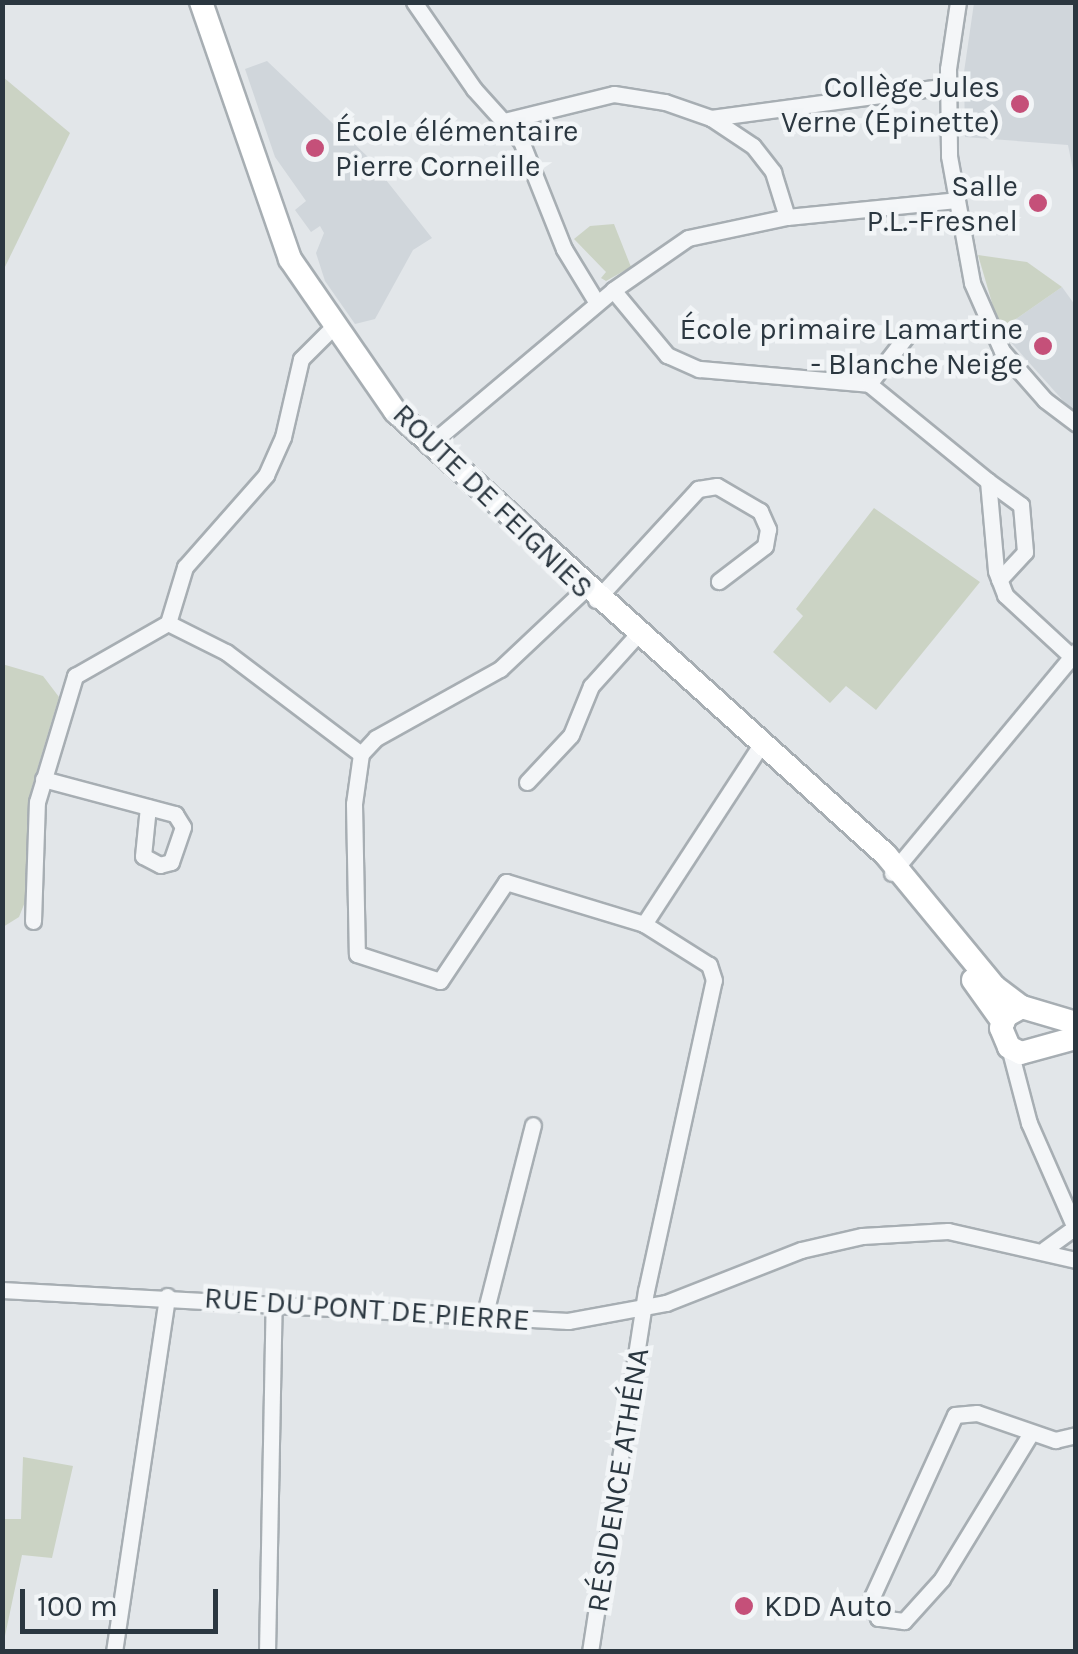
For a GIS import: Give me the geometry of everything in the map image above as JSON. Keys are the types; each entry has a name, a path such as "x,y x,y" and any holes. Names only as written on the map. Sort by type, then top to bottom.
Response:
{"street":[{"path":"414,2 444,50 521,141 564,248 597,303"},
{"path":"958,2 948,86 956,200 972,283 995,338 1045,400 1076,422"},
{"name":"ROUTE DE FEIGNIES","path":"203,3 290,259 332,327 428,446 840,818 894,872 995,987 1045,1019"},
{"path":"711,118 948,86"},
{"path":"504,120 614,94 711,118 753,146 773,172 787,217"},
{"path":"428,446 613,290 688,238 787,217 956,200"},
{"path":"613,290 668,354 700,369 869,384 1021,505 1025,552 999,580"},
{"path":"33,921 43,779 75,676 168,623 185,567 266,475 283,437 301,359 332,327"},
{"path":"869,384 911,330"},
{"path":"894,872 1074,654 1005,595 999,580 988,480"},
{"path":"168,623 226,652 361,754 376,738 500,669 591,594 698,489 717,486 760,511 768,529 765,546 719,581"},
{"path":"527,782 572,734 591,686 637,636"},
{"path":"644,924 760,746"},
{"name":"RÉSIDENCE ATHÉNA","path":"361,754 354,804 357,954 440,981 506,882 644,924 709,965 714,980 646,1308 590,1652"},
{"path":"43,779 148,807"},
{"name":"ROUTE DE FEIGNIES","path":"894,872 1003,1022"},
{"path":"1022,1007 1003,1022 1026,1049"},
{"path":"1075,1259 1071,1226 1019,1094 1026,1049 1045,1019 1076,1023"},
{"path":"1026,1049 1076,1038"},
{"path":"483,1321 532,1126"},
{"path":"1044,1248 1071,1226"},
{"name":"RUE DU PONT DE PIERRE","path":"2,1290 274,1301 483,1321 568,1322 646,1308 801,1250 862,1236 948,1231 1044,1248 1075,1259"},
{"path":"114,1652 168,1296"},
{"path":"267,1652 274,1301"},
{"path":"1032,1433 942,1579 904,1621 878,1618 872,1597 955,1415 976,1413 1055,1440 1076,1435"}],"shaded area":[{"name":"Collège Jules Verne (Épinette)","path":"974,3 1075,3 1075,180 1068,145 965,137 964,72"},
{"path":"267,61 367,156 432,238 413,250 375,319 355,324 325,281 316,253 324,233 320,226 311,232 295,210 306,201 275,157 245,69"},
{"name":"École primaire Lamartine - Blanche Neige","path":"1062,287 1075,305 1075,414 1000,330"}],"green space":[{"path":"3,77 70,133 3,271"},
{"path":"614,224 631,267 606,281 601,278 606,272 574,239 590,226"},
{"path":"978,255 1027,262 1062,287 1000,330"},
{"path":"874,508 980,582 876,710 846,686 830,703 773,652 803,616 796,609"},
{"path":"2,664 43,676 59,697 31,790 25,902 19,917 3,927"},
{"path":"23,1457 73,1466 52,1558 22,1555 5,1636 3,1519 21,1519"}],"place":[{"name":"Collège Jules Verne (Épinette)","path":"1020,104"},
{"name":"École élémentaire Pierre Corneille","path":"315,148"},
{"name":"Salle P.L.-Fresnel","path":"1038,203"},
{"name":"École primaire Lamartine - Blanche Neige","path":"1043,346"},
{"name":"KDD Auto","path":"744,1606"}]}
